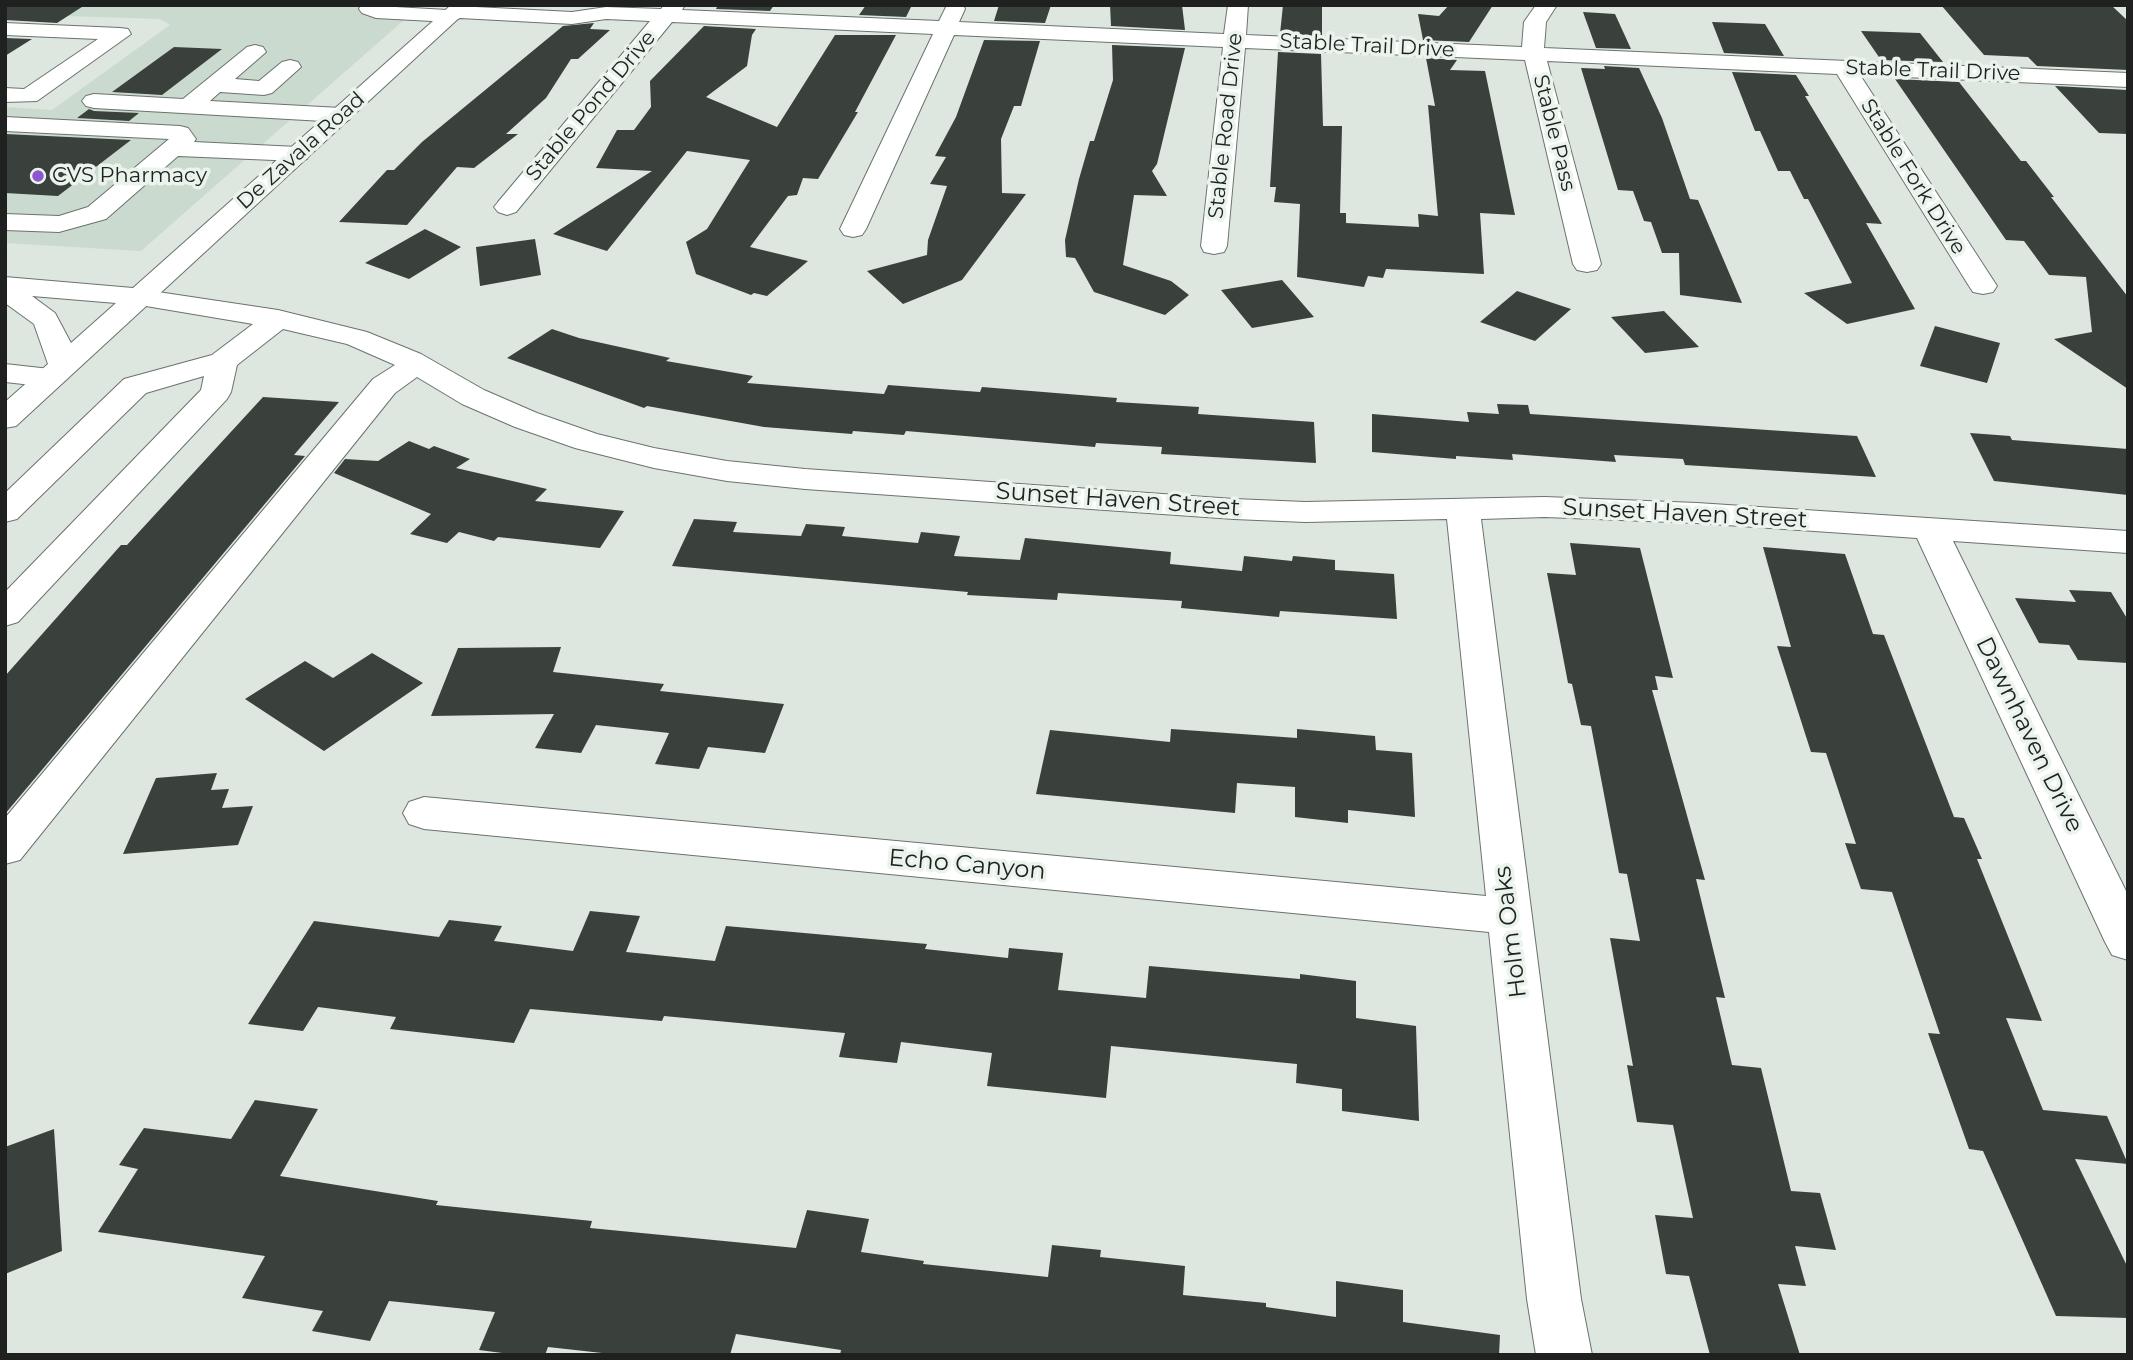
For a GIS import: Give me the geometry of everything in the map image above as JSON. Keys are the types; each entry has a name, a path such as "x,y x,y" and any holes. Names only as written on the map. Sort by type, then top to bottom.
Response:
{"street":[{"name":"Stable Trail Drive","path":"371,5 369,9 376,12 457,11 572,18 606,13 671,10 946,28 2128,80"},
{"name":"Stable Trail Drive","path":"557,5 583,6 606,13"},
{"path":"853,229 957,5"},
{"name":"Stable Road Drive","path":"1214,246 1238,5"},
{"name":"Stable Pass","path":"1547,5 1531,33 1534,54 1587,264"},
{"name":"Stable Pond Drive","path":"508,207 671,10"},
{"path":"6,30 37,11"},
{"name":"De Zavala Road","path":"5,419 457,11"},
{"path":"5,95 30,96 120,34 6,30"},
{"path":"190,106 255,52"},
{"path":"215,85 264,88 290,67"},
{"name":"Stable Fork Drive","path":"1843,67 1983,286"},
{"path":"94,101 341,115"},
{"path":"5,124 180,134 184,139 97,213 59,224 5,222"},
{"path":"174,149 298,153"},
{"path":"5,287 45,319 53,332 57,372 5,373"},
{"name":"Sunset Haven Street","path":"5,287 138,297 278,319 357,338 416,364 473,397 526,420 627,451 727,471 805,479 1234,509 1305,512 1545,507 1697,513 2128,542"},
{"path":"5,512 135,386 223,361 278,319"},
{"path":"5,614 216,392 223,361"},
{"path":"5,848 384,386 416,364"},
{"name":"Holm Oaks","path":"1463,508 1552,1285 1563,1355"},
{"name":"Dawnhaven Drive","path":"1930,528 2116,895 2128,942"},
{"name":"Echo Canyon","path":"424,813 1509,916"}],"shaded area":[{"path":"85,5 421,5 141,251 5,243 5,107 52,110 170,25 160,19 67,16"}],"building":[{"path":"5,5 85,5 57,23 5,20"},
{"path":"718,5 774,5 770,11 716,9"},
{"path":"866,5 912,5 906,17 859,15"},
{"path":"999,5 1051,5 1045,23 994,21"},
{"path":"1110,5 1182,5 1185,30 1111,26"},
{"path":"1283,5 1322,5 1322,36 1280,34"},
{"path":"1449,5 1493,5 1469,42 1423,40 1418,14 1439,16"},
{"path":"1941,5 2111,5 2128,21 2128,70 2037,66 2028,57 1984,55"},
{"path":"1583,12 1615,14 1631,49 1596,48"},
{"path":"1712,22 1765,24 1784,56 1724,53"},
{"path":"594,23 590,29 610,30 578,59 571,59 546,98 506,134 518,134 474,168 457,167 407,225 339,222 387,170 394,170 422,142 563,26"},
{"path":"704,26 756,29 752,35 747,66 706,97 777,127 835,35 896,35 855,112 858,112 818,179 803,178 797,195 788,196 750,247 808,261 767,296 754,293 751,295 696,274 686,242 707,229 750,160 687,151 607,251 553,234 652,171 596,168 617,130 634,130 651,107 650,81"},
{"path":"1861,31 1920,33 1943,62 1881,60"},
{"path":"5,38 32,39 5,56"},
{"path":"984,40 1040,41 1021,106 1014,106 1001,139 1002,193 1026,194 962,280 903,304 867,271 927,255 928,240 947,186 930,184 946,157 935,156 956,117"},
{"path":"1112,45 1185,48 1157,164 1152,171 1167,196 1134,195 1123,265 1171,281 1189,295 1165,315 1094,292 1075,258 1066,257 1065,240 1079,179 1113,80"},
{"path":"174,47 222,49 162,95 112,92"},
{"path":"1278,52 1321,54 1323,126 1342,126 1340,213 1346,213 1346,223 1419,227 1418,214 1438,216 1428,105 1435,106 1426,58 1457,60 1450,70 1485,71 1515,215 1480,213 1484,274 1386,269 1383,278 1368,276 1364,287 1297,277 1300,204 1274,202 1276,187 1270,187"},
{"path":"1604,66 1639,68 1662,118 1690,199 1698,200 1742,303 1680,295 1679,253 1662,253 1651,222 1644,221 1633,191 1618,190 1581,68 1605,69"},
{"path":"1732,72 1796,75 1809,96 1805,96 1882,224 1866,223 1915,309 1847,324 1804,293 1852,283 1808,199 1804,199 1790,171 1778,171 1760,131 1755,131"},
{"path":"1895,79 1959,82 2021,161 2026,161 2054,197 2051,197 2128,297 2128,389 2054,339 2092,332 2086,277 2049,275 2024,241 2006,240"},
{"path":"2055,86 2128,90 2128,134 2099,133"},
{"path":"89,109 139,113 129,121 77,118"},
{"name":"CVS Pharmacy","path":"5,134 131,140 58,196 5,193"},
{"path":"425,229 461,247 409,279 365,263"},
{"path":"535,239 541,275 480,286 476,247"},
{"path":"1282,280 1314,317 1252,328 1221,290"},
{"path":"1517,291 1571,309 1535,341 1480,322"},
{"path":"1664,311 1699,347 1645,353 1611,317"},
{"path":"1935,326 2000,343 1987,383 1920,366"},
{"path":"552,329 579,338 670,358 666,361 753,376 747,383 884,394 888,385 980,392 982,387 1117,398 1116,402 1199,407 1198,414 1314,422 1316,463 1161,454 1162,447 1096,443 1095,447 906,431 904,435 853,431 852,434 764,427 647,406 644,408 507,358"},
{"path":"263,397 339,402 294,455 305,456 5,814 5,676 121,545 127,545"},
{"path":"1497,404 1528,405 1530,414 1857,436 1876,477 1685,465 1683,459 1614,455 1616,462 1512,454 1513,460 1456,456 1456,459 1372,452 1372,414 1469,422 1467,412 1499,414"},
{"path":"1970,433 2010,436 2012,440 2128,449 2128,495 1994,481"},
{"path":"409,441 429,449 434,446 470,459 456,468 547,489 535,501 624,511 600,548 498,537 494,541 459,532 447,543 410,534 431,514 334,473 345,459 378,461"},
{"path":"694,519 737,522 733,532 801,536 806,524 845,527 842,536 918,543 921,532 960,536 954,556 1020,560 1025,538 1171,552 1170,564 1242,571 1244,556 1292,561 1293,556 1335,560 1335,570 1394,574 1397,619 1280,611 1279,617 1181,608 1182,601 1058,593 1057,600 967,595 968,592 672,566"},
{"path":"1570,543 1640,548 1673,678 1655,676 1658,690 1652,690 1705,880 1696,879 1725,998 1716,997 1732,1065 1761,1068 1791,1191 1820,1193 1836,1250 1795,1246 1806,1286 1778,1284 1800,1355 1710,1355 1689,1276 1666,1274 1655,1215 1693,1218 1673,1125 1637,1122 1627,1065 1633,1066 1610,938 1640,941 1627,874 1619,873 1591,726 1581,725 1572,684 1568,683 1547,573 1576,575"},
{"path":"1763,547 1845,554 1873,634 1884,635 1954,817 1964,818 1982,859 1977,859 2042,1021 2006,1018 2043,1110 2107,1116 2128,1164 2075,1159 2128,1268 2128,1318 2056,1316 1983,1151 1969,1149 1928,1033 1940,1034 1892,892 1861,889 1845,843 1856,844 1826,753 1811,752 1777,646 1791,647"},
{"path":"2069,590 2111,592 2128,620 2128,663 2078,660 2069,645 2039,643 2015,598 2076,602"},
{"path":"561,647 553,672 664,684 660,691 784,704 765,753 708,747 699,769 655,764 669,733 596,725 581,753 535,748 554,714 431,716 458,648"},
{"path":"372,653 423,683 324,751 245,699 305,661 333,678"},
{"path":"1171,729 1297,738 1297,729 1375,736 1376,750 1412,753 1415,817 1348,810 1348,823 1295,817 1295,787 1237,783 1235,813 1036,794 1050,730 1170,742"},
{"path":"217,773 211,790 229,789 222,808 253,806 238,845 123,854 156,778"},
{"path":"590,911 640,916 626,952 715,961 726,926 927,944 925,949 1008,958 1009,948 1063,953 1058,990 1146,998 1149,966 1300,979 1300,974 1356,981 1356,1018 1416,1026 1419,1121 1342,1111 1342,1089 1296,1083 1297,1064 1111,1046 1106,1098 987,1086 992,1053 901,1042 897,1063 839,1057 845,1033 664,1016 662,1021 530,1009 514,1043 390,1029 396,1017 318,1007 303,1031 248,1024 314,921 439,937 449,920 502,926 494,941 573,951"},
{"path":"255,1100 318,1109 280,1176 438,1201 436,1205 592,1221 590,1228 796,1248 807,1210 869,1219 861,1252 924,1261 923,1264 1048,1277 1052,1245 1101,1250 1100,1257 1185,1266 1183,1295 1266,1303 1266,1307 1336,1317 1336,1281 1403,1290 1403,1322 1500,1335 1499,1355 840,1355 841,1350 736,1334 730,1355 620,1355 548,1347 545,1355 518,1355 479,1350 495,1312 389,1301 370,1341 312,1331 323,1311 242,1298 265,1256 98,1232 138,1169 119,1165 144,1128 231,1139"},
{"path":"54,1129 62,1251 5,1274 5,1147"}],"place":[{"name":"CVS Pharmacy","path":"38,176"}]}
